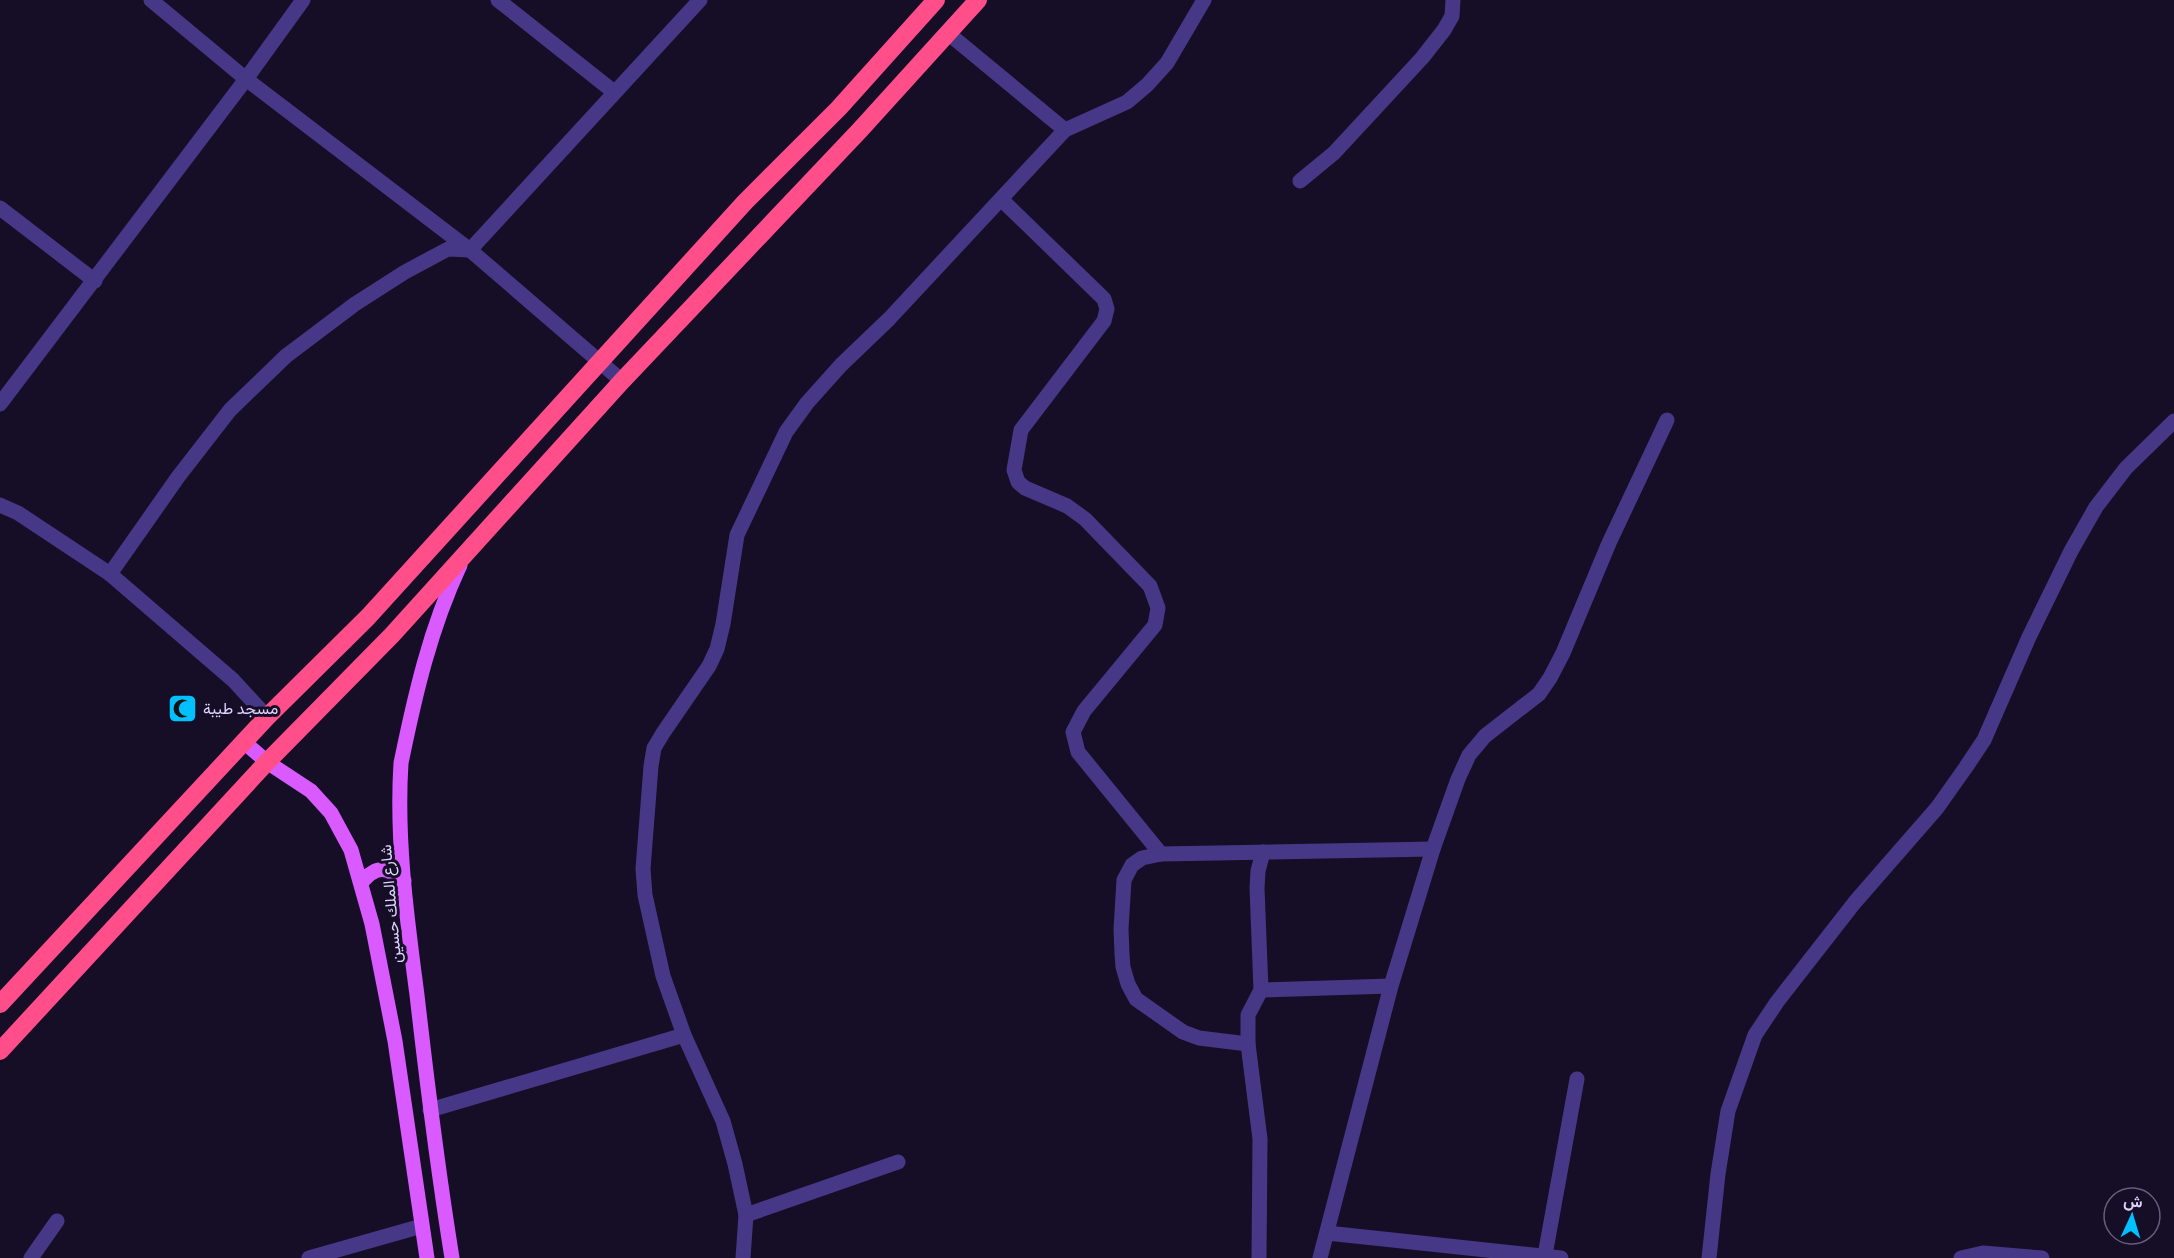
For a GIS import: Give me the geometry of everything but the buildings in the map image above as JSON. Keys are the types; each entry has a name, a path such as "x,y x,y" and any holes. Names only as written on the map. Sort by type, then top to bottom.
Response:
{"highway":[{"path":"0,1004 267,717 368,617 746,202 840,108 936,0"},
{"path":"0,1051 267,762 392,635 622,381 949,34 978,0"}],"main road":[{"name":"شارع الملك حسين","path":"452,1258 430,1110 404,881 400,782 401,763 427,650 448,591 464,555"},
{"name":"شارع الملك حسين","path":"244,742 267,762 311,792 331,813 351,850 372,924 395,1041 427,1258"},
{"path":"361,883 371,872 383,869 391,871 404,881"},
{"path":"422,1222 445,1213"}],"street":[{"path":"151,0 246,79 470,250 622,381"},
{"path":"0,404 246,79 303,0"},
{"path":"498,0 614,92"},
{"path":"470,250 700,0"},
{"path":"743,1258 746,1215 735,1164 723,1121 684,1035 663,976 645,896 644,869 654,748 709,666 717,649 737,535 786,432 807,403 841,365 889,319 1002,200 1065,130 1126,102 1147,85 1167,63 1204,0"},
{"path":"1300,182 1334,153 1422,58 1452,16 1453,0"},
{"path":"949,34 1065,130"},
{"path":"1002,200 1104,299 1107,309 1104,321 1092,338 1021,430 1014,470 1018,482 1025,488 1067,506 1085,519 1150,586 1158,608 1155,625 1084,711 1073,732 1078,752 1161,854"},
{"path":"0,208 95,280"},
{"path":"110,574 178,477 230,410 286,356 355,304 405,272 448,249 470,250"},
{"path":"1320,1258 1391,986 1433,849 1458,779 1469,755 1485,736 1539,694 1551,678 1667,420"},
{"path":"1709,1258 1718,1174 1728,1111 1755,1035 1777,1002 1855,902 1937,808 1966,767 1983,740 2029,637 2071,551 2096,507 2126,468 2174,421"},
{"path":"0,505 18,513 110,574 233,680 267,717"},
{"path":"1248,1044 1199,1038 1183,1032 1136,999 1123,968 1121,929 1125,880 1132,865 1142,858 1161,854 1433,849"},
{"path":"1258,1258 1260,1139 1248,1044 1248,1015 1261,990 1257,888 1258,871 1263,852"},
{"path":"1261,990 1391,986"},
{"path":"430,1110 684,1035"},
{"path":"1545,1256 1577,1079"},
{"path":"746,1215 898,1162"},
{"path":"31,1258 57,1221"},
{"path":"309,1258 422,1222"},
{"path":"1328,1233 1480,1253 1561,1258"},
{"path":"1961,1258 1983,1253 2042,1258"}],"place":[{"name":"مسجد طيبة","path":"182,708"}]}
